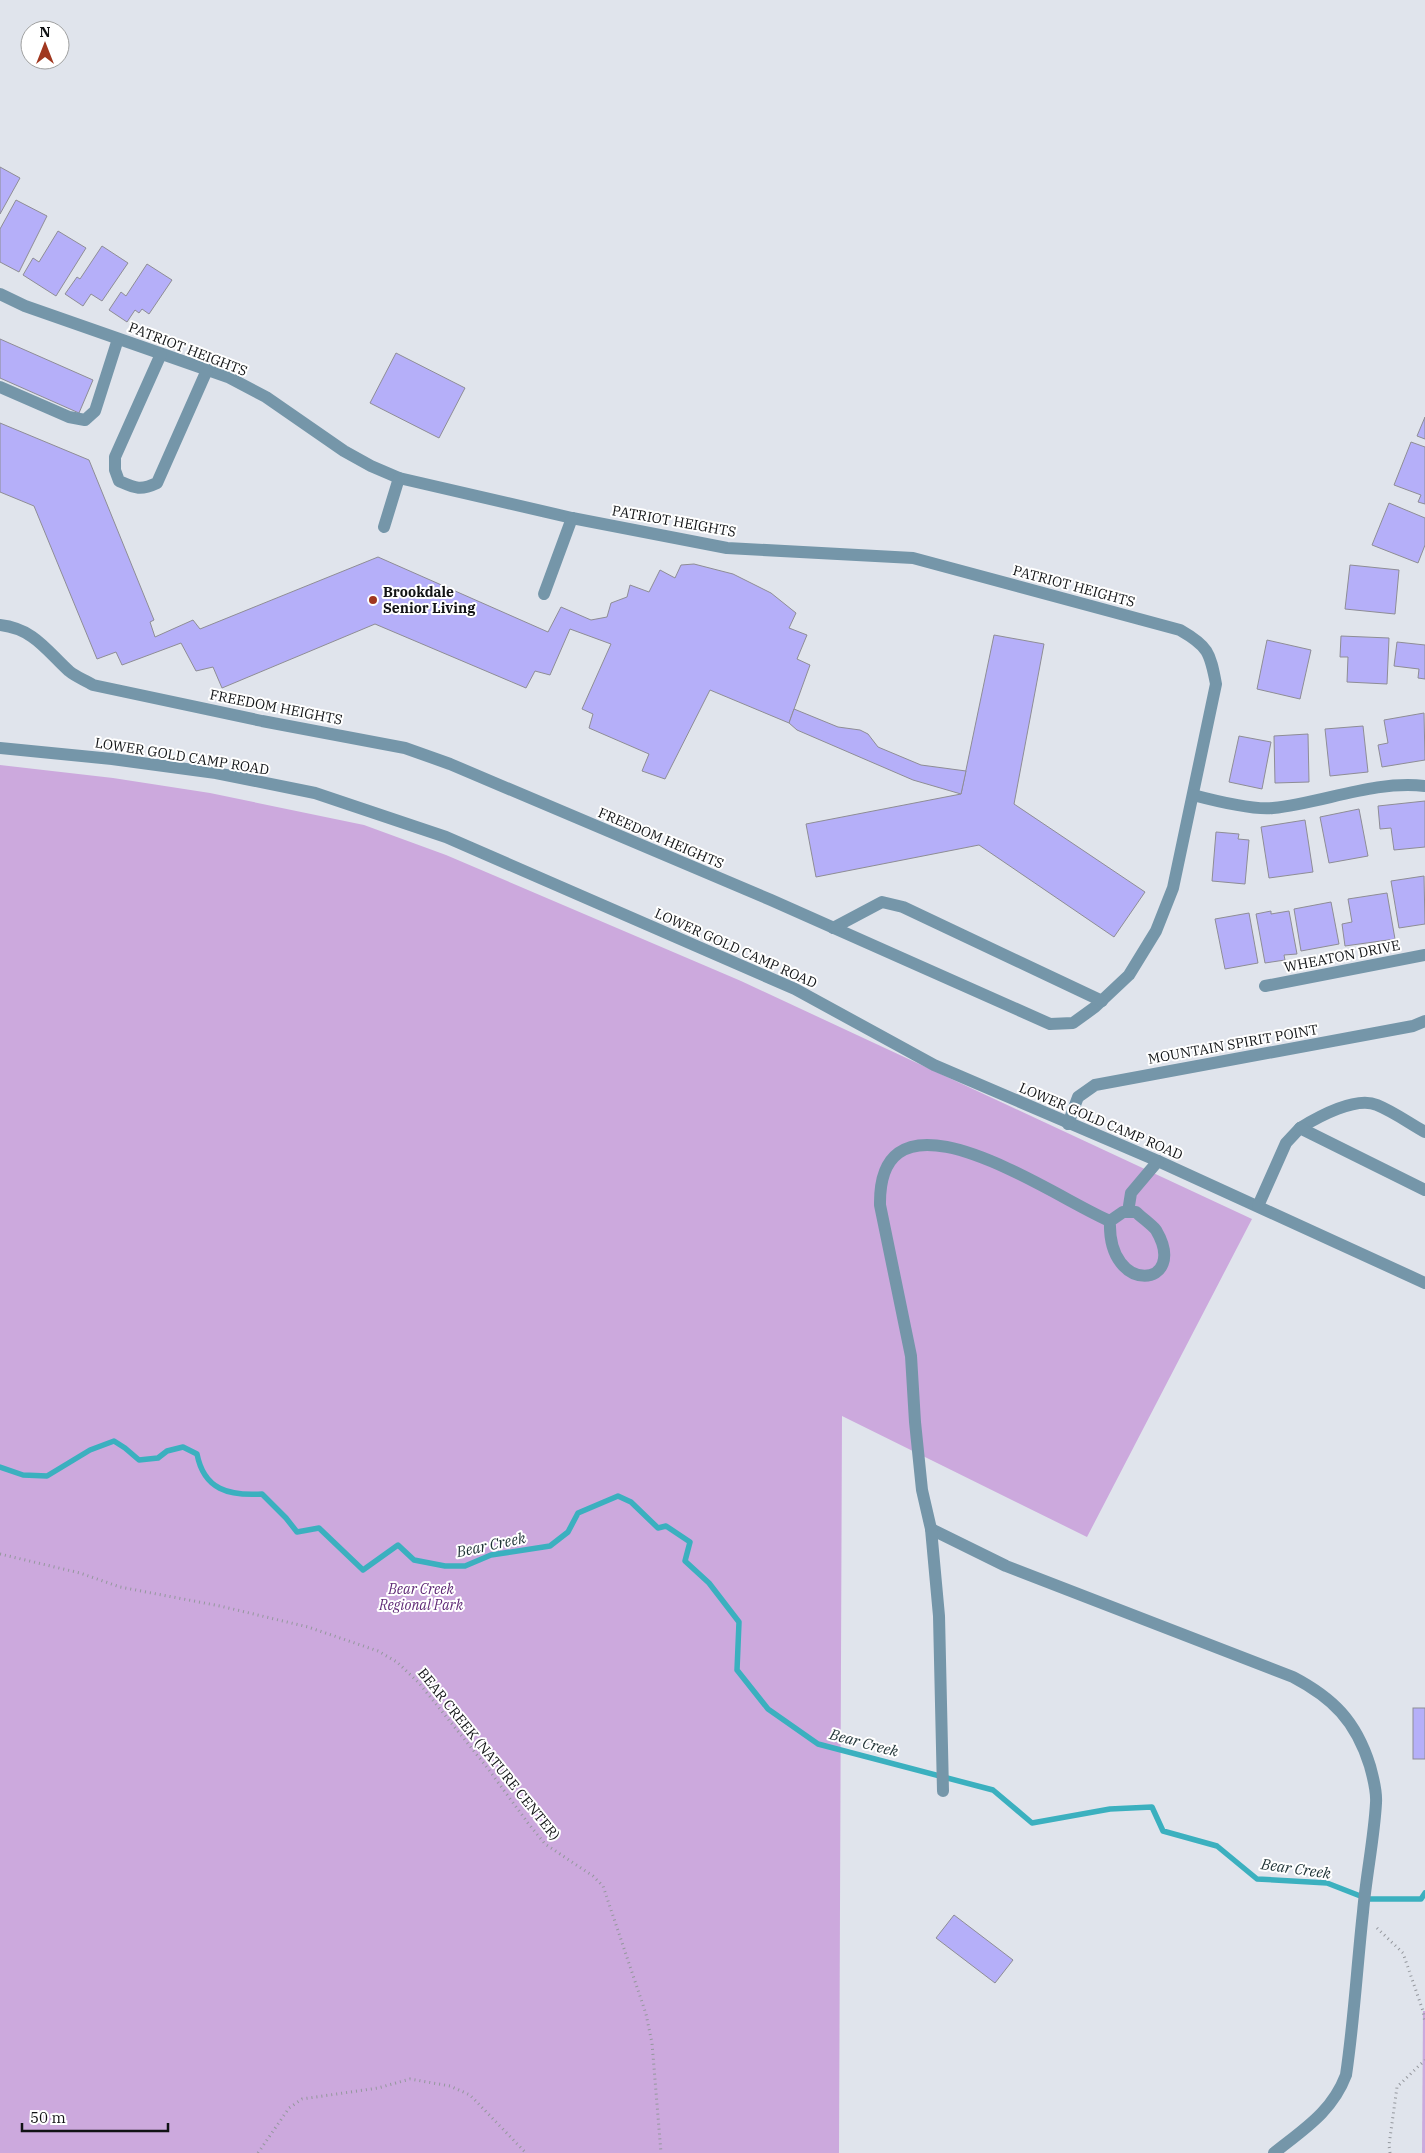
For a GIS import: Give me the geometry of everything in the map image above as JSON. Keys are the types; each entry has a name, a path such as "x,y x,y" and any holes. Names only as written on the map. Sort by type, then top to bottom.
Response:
{"street":[{"name":"PATRIOT HEIGHTS","path":"0,294 24,306 228,377 266,397 344,451 370,466 398,478 572,518 727,548 913,558 1180,630 1200,641 1211,660 1216,684 1189,814"},
{"path":"0,387 69,418 85,420 95,411 118,339"},
{"path":"161,354 115,457 115,470 119,481 136,489 148,487 157,482 207,370"},
{"path":"384,527 398,478"},
{"path":"544,594 572,518"},
{"name":"FREEDOM HEIGHTS","path":"0,626 15,627 33,636 71,672 93,684 262,721 405,748 459,768 833,928 1050,1024 1073,1023 1102,1001 1129,975 1156,931 1174,888 1189,814"},
{"name":"LOWER GOLD CAMP ROAD","path":"0,748 112,759 225,775 315,794 446,837 795,989 934,1065 1158,1161 1425,1283"},
{"path":"1193,795 1217,801 1271,808 1408,784 1425,786"},
{"path":"833,928 882,902 903,907 1102,1001"},
{"name":"WHEATON DRIVE","path":"1265,986 1425,955"},
{"name":"MOUNTAIN SPIRIT POINT","path":"1068,1124 1078,1097 1095,1085 1413,1026 1425,1021"},
{"path":"1258,1206 1286,1143 1300,1128 1320,1116 1353,1104 1375,1104 1425,1132"},
{"path":"1300,1128 1425,1190"},
{"path":"943,1791 944,1758 939,1616 930,1529 922,1490 911,1356 880,1205 880,1188 888,1166 900,1151 913,1145 927,1143 945,1145 1001,1165 1110,1221"},
{"path":"1128,1212 1131,1193 1158,1161"},
{"path":"1123,1212 1136,1212 1155,1229 1162,1247 1164,1259 1159,1271 1151,1276 1133,1272 1118,1261 1112,1246 1110,1221 1123,1212"},
{"path":"930,1529 1006,1566 1293,1677 1316,1689 1335,1704 1349,1720 1361,1741 1374,1783 1376,1802 1362,1913 1346,2075 1340,2092 1323,2113 1274,2153"}],"path":[{"name":"BEAR CREEK (NATURE CENTER)","path":"0,1554 80,1573 120,1587 220,1606 308,1627 378,1651 397,1662 419,1683 486,1766 545,1844 593,1876 603,1886 646,2014 652,2044 661,2153"},
{"path":"1362,1913 1403,1953 1423,2011 1425,2023"},
{"path":"1390,2153 1389,2145 1397,2087 1425,2060"},
{"path":"258,2153 289,2108 302,2099 378,2088 410,2079 450,2086 470,2095 526,2153"}],"green space":[{"name":"Bear Creek Regional Park","path":"0,765 113,778 210,793 364,825 446,855 741,981 1252,1219 1087,1537 842,1416 839,2153 0,2153"},
{"path":"1423,2011 1425,2011 1425,2153 1422,2153"}],"building":[{"path":"0,167 20,178 0,214"},
{"path":"16,200 47,216 19,272 0,262 0,229"},
{"path":"58,231 86,248 56,296 23,275 33,258 39,262"},
{"path":"102,246 128,263 102,301 91,294 83,306 65,294 77,277 80,279"},
{"path":"147,264 172,280 149,314 142,309 139,313 135,310 127,322 109,310 121,292 126,296"},
{"path":"0,339 93,380 79,413 0,378"},
{"path":"396,353 465,388 439,438 370,403"},
{"path":"1425,417 1425,439 1417,436"},
{"name":"Brookdale Senior Living","path":"0,423 89,460 154,620 150,622 155,637 193,620 200,629 378,557 548,632 561,607 591,620 607,617 611,603 627,597 630,585 649,592 660,570 675,578 681,565 694,564 733,574 771,593 796,613 789,628 807,635 797,659 810,665 789,723 710,690 665,779 642,771 649,754 589,728 593,714 582,709 611,644 570,629 550,675 535,671 526,688 375,624 222,688 213,667 196,671 181,643 122,665 116,652 97,659 34,506 0,492"},
{"path":"1411,442 1425,447 1425,504 1418,502 1421,495 1394,485"},
{"path":"1389,503 1425,518 1425,545 1418,563 1372,545"},
{"path":"1350,565 1399,570 1395,614 1345,609"},
{"path":"994,635 1044,644 1014,804 1145,892 1114,937 979,845 816,877 806,824 961,794"},
{"path":"1341,636 1389,638 1387,684 1347,682 1348,657 1340,657"},
{"path":"1267,640 1311,650 1300,699 1257,689"},
{"path":"1397,642 1425,645 1425,679 1418,678 1419,669 1394,666"},
{"path":"794,709 838,727 860,730 868,734 878,747 921,765 966,771 961,794 913,780 797,730 789,723"},
{"path":"1424,713 1425,760 1382,767 1378,745 1388,743 1384,720"},
{"path":"1363,726 1368,772 1330,776 1325,729"},
{"path":"1308,734 1309,782 1275,783 1274,736"},
{"path":"1239,736 1271,742 1262,789 1229,782"},
{"path":"1425,801 1425,847 1394,850 1391,828 1380,829 1378,806"},
{"path":"1359,809 1368,856 1329,863 1320,817"},
{"path":"1305,820 1313,872 1269,878 1261,827"},
{"path":"1216,832 1239,834 1238,839 1249,840 1245,884 1212,881"},
{"path":"1424,876 1425,924 1399,928 1391,881"},
{"path":"1387,893 1395,939 1345,946 1342,924 1352,922 1348,899"},
{"path":"1331,902 1339,944 1301,951 1294,909"},
{"path":"1271,911 1271,914 1289,911 1297,954 1284,955 1285,960 1265,963 1256,914"},
{"path":"1249,913 1258,963 1225,969 1215,919"},
{"path":"1413,1708 1425,1708 1425,1759 1413,1759"},
{"path":"954,1915 1013,1960 995,1983 936,1938"}],"waterway":[{"name":"Bear Creek","path":"0,1467 23,1475 47,1476 90,1450 114,1441 139,1460 158,1458 167,1451 183,1447 197,1454 205,1476 212,1483 229,1492 262,1494 297,1532 319,1528 363,1570 398,1545 414,1560 445,1566 465,1566 491,1555 550,1546 568,1532 578,1513 618,1496 631,1502 658,1528 666,1526 690,1542 685,1561 709,1583 739,1622 737,1670 768,1709 818,1744 993,1790 1032,1823 1110,1809 1152,1807 1163,1831 1217,1846 1257,1879 1327,1883 1368,1899 1421,1899 1425,1893"}],"place":[{"name":"Brookdale Senior Living","path":"373,600"}]}
